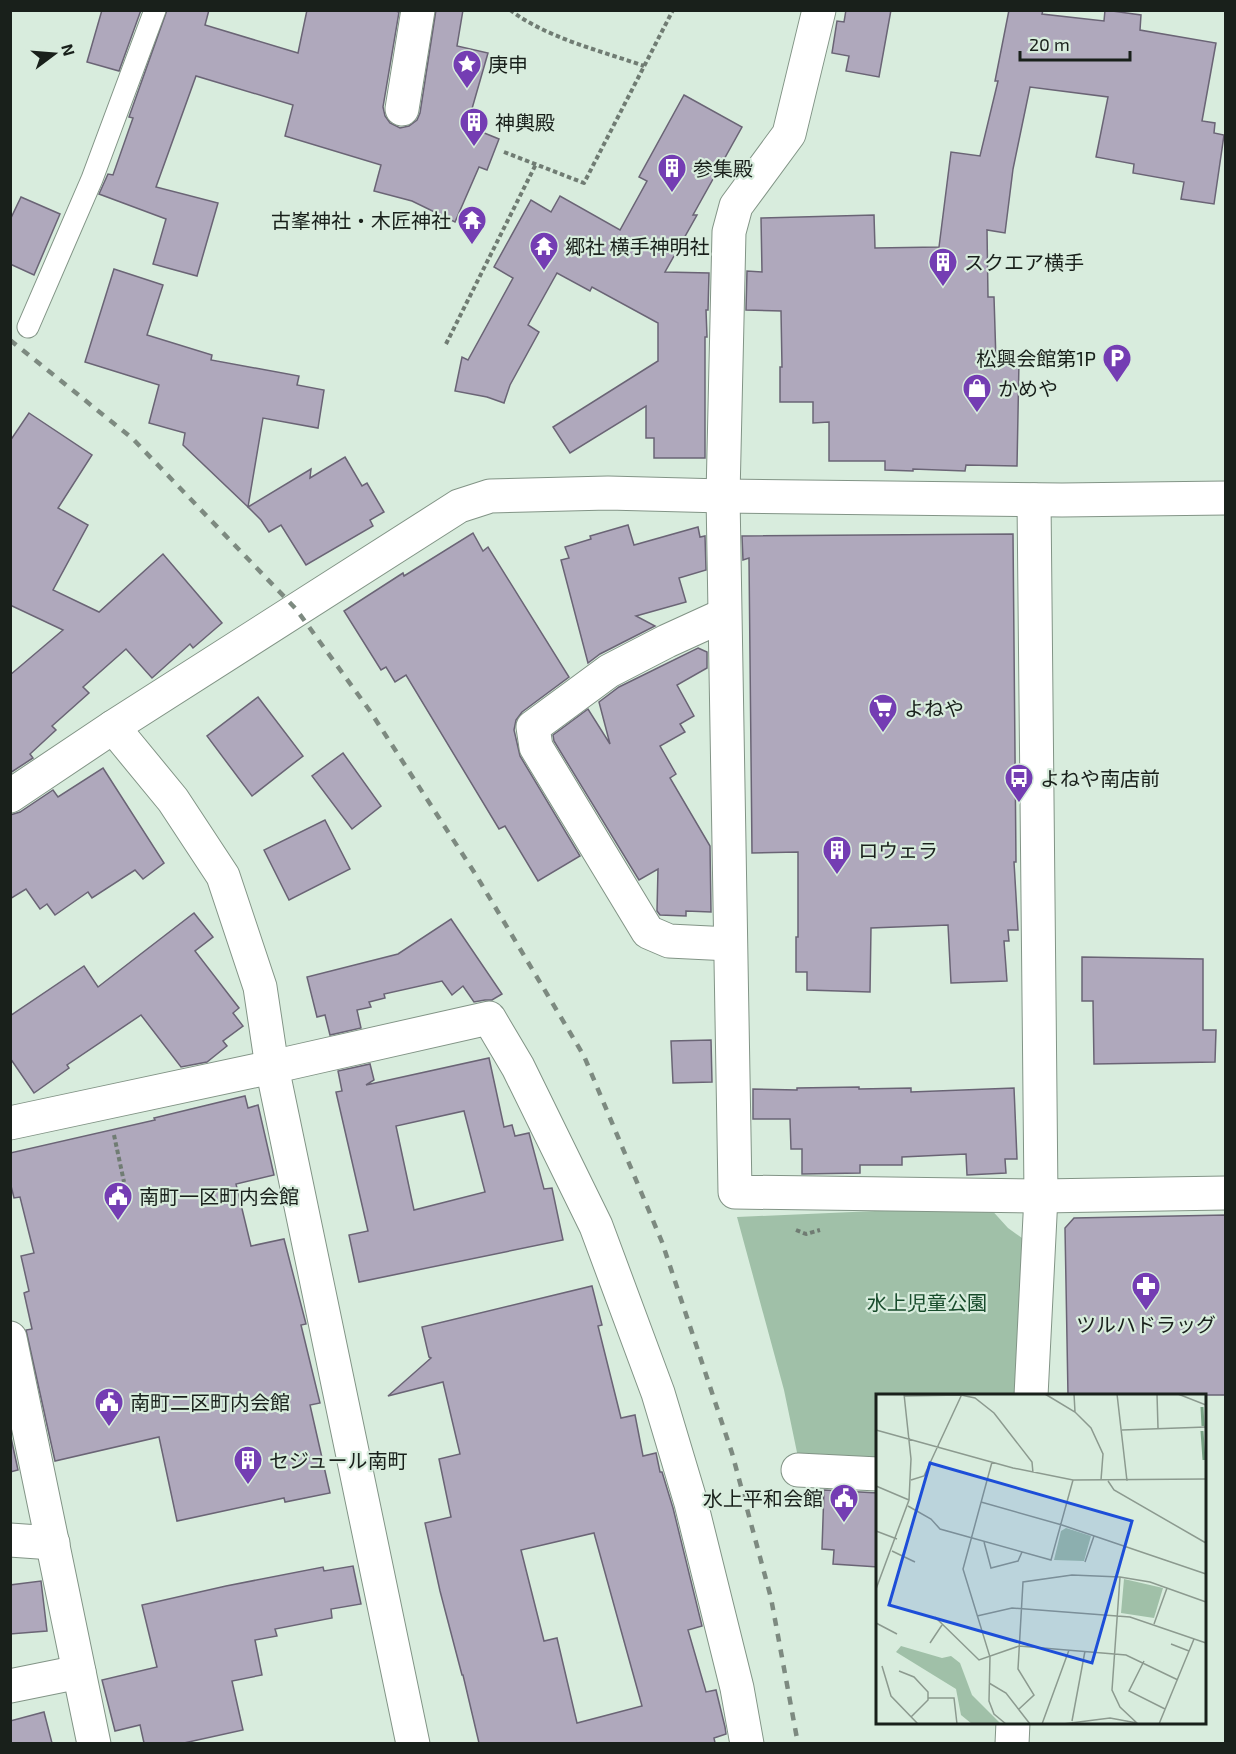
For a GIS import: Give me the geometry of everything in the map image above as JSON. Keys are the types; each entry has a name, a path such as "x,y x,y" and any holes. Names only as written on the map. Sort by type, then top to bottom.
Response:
{"street":[{"path":"402,109 418,10"},
{"path":"819,10 789,134 736,206 729,232 723,496 735,1192 1041,1196 1226,1193"},
{"path":"10,796 113,727 459,506 490,496 608,493 1034,500 1226,498"},
{"path":"1031,1394 1041,1196 1034,500"},
{"path":"724,615 609,671 533,727 536,747 648,932 669,940 730,944"},
{"path":"113,727 173,800 223,876 260,987 272,1067 414,1743"},
{"path":"10,1123 489,1018 518,1067 596,1226 658,1393 691,1503 737,1688 747,1743"},
{"path":"10,1338 94,1743"},
{"path":"798,1470 876,1474"},
{"path":"10,1540 53,1543"},
{"path":"10,1686 80,1672"}],"lane":[{"path":"28,327 92,179 155,10"}],"path":[{"path":"510,10 527,23 551,34 644,66"},
{"path":"504,152 584,183 673,10"},
{"path":"446,344 537,164"},
{"path":"108,1102 124,1182"}],"green space":[{"name":"水上児童公園","path":"988,1206 1008,1228 1022,1238 1017,1394 876,1394 876,1464 799,1462 784,1390 737,1217"}],"building":[{"path":"102,10 141,10 119,71 87,62"},
{"path":"167,10 209,10 205,25 298,53 307,10 392,10 399,12 383,107 390,123 400,128 409,126 417,120 420,113 436,10 463,10 457,46 488,53 467,126 499,139 487,170 479,167 455,222 412,201 374,191 381,165 285,136 293,105 196,76 156,187 218,203 197,276 153,264 166,219 99,194 108,174 113,175 133,118 129,117"},
{"path":"846,10 891,10 879,77 846,71 849,56 832,53 837,21 844,22"},
{"path":"1009,10 1043,10 1042,14 1104,21 1105,10 1141,15 1140,30 1216,43 1202,121 1215,123 1214,133 1224,135 1214,204 1181,199 1184,182 1133,173 1134,164 1096,157 1108,97 1030,87 1013,169 1005,233 987,230 988,297 994,297 996,361 1019,361 1017,466 966,465 965,471 913,469 913,471 885,470 885,461 829,461 829,422 813,423 813,402 780,402 781,311 746,310 747,271 762,272 761,218 874,215 875,248 939,247 951,152 980,156 998,81 995,81"},
{"path":"684,95 742,127 693,215 697,215 665,272 709,273 708,310 706,310 707,337 705,337 705,458 654,458 654,438 646,438 646,406 570,453 553,427 658,361 658,323 592,287 590,291 557,273 528,325 539,332 510,385 504,403 455,391 462,357 468,360 513,278 494,267 531,200 551,212 560,196 620,230 647,181 639,177"},
{"path":"21,197 60,214 34,275 10,264 10,220"},
{"path":"114,269 163,285 147,335 212,355 211,360 299,376 297,385 324,390 318,428 263,418 248,507 183,445 185,433 149,423 159,385 85,362"},
{"path":"29,413 92,455 58,508 88,525 53,590 99,612 163,554 222,623 193,648 190,644 152,678 126,649 83,687 89,693 52,726 56,730 30,754 33,758 10,773 10,675 63,630 10,605 10,441"},
{"path":"345,457 362,486 367,483 384,512 370,520 373,526 306,565 281,525 269,532 248,507 311,469 310,478"},
{"path":"628,525 634,545 698,527 700,537 705,536 706,570 679,578 686,602 636,616 655,626 600,654 588,663 561,560 569,558 565,547 591,539 590,536"},
{"path":"473,533 483,551 488,547 569,677 522,712 516,720 514,730 520,756 580,856 538,881 505,826 499,829 406,675 395,682 386,667 381,670 344,611 403,573 404,576"},
{"name":"よねや","path":"1013,534 1016,862 1014,862 1018,930 1008,930 1009,941 1004,941 1007,981 951,983 948,925 871,928 870,992 807,990 807,972 796,972 798,852 752,853 749,558 743,560 742,536"},
{"path":"698,648 707,652 707,668 677,685 694,716 680,724 685,732 660,746 676,774 670,778 710,846 711,912 686,911 686,916 660,915 657,911 658,869 639,880 554,741 553,735 588,709 610,744 599,702 619,687"},
{"path":"258,697 303,756 252,796 207,736"},
{"path":"343,753 381,806 352,829 312,776"},
{"path":"103,768 164,863 143,879 135,870 92,898 88,892 55,915 47,904 40,909 26,889 10,899 10,815 20,812 53,790 58,797"},
{"path":"325,820 350,869 289,900 264,850"},
{"path":"194,913 213,937 195,951 239,1008 233,1013 243,1026 223,1041 227,1046 207,1062 181,1067 141,1015 67,1065 69,1068 34,1093 10,1058 10,1016 84,966 98,987"},
{"path":"451,919 502,994 492,1000 474,1002 463,986 452,995 442,981 384,994 385,998 369,1002 371,1007 357,1010 361,1028 330,1035 325,1015 317,1017 307,977 398,954"},
{"path":"1082,957 1203,959 1203,1030 1216,1030 1215,1062 1094,1064 1093,1001 1082,1001"},
{"path":"711,1040 712,1082 673,1083 671,1041"},
{"path":"489,1058 504,1127 512,1125 515,1136 529,1133 544,1189 552,1188 563,1240 359,1282 349,1235 368,1231 336,1092 342,1091 338,1071 370,1064 374,1080 366,1085","holes":["464,1111 485,1192 414,1210 396,1126"]},
{"path":"859,1087 859,1089 911,1088 911,1092 1014,1088 1017,1159 1005,1159 1006,1173 967,1175 966,1154 902,1157 902,1165 860,1165 860,1173 802,1174 802,1149 791,1149 790,1119 753,1119 753,1089 797,1090 797,1088"},
{"path":"245,1096 248,1108 258,1105 274,1175 236,1184 251,1246 284,1239 306,1324 301,1325 320,1403 310,1405 330,1493 285,1502 284,1498 177,1521 159,1437 55,1461 26,1330 32,1329 24,1293 29,1291 21,1256 34,1253 20,1197 14,1198 10,1182 10,1153 155,1120 154,1118"},
{"name":"ツルハドラッグ","path":"1226,1215 1226,1395 1068,1394 1065,1228 1074,1218"},
{"path":"592,1286 602,1325 598,1326 621,1418 635,1415 643,1456 656,1453 673,1508 702,1626 688,1630 706,1692 716,1690 725,1727 726,1734 714,1738 715,1743 479,1743 425,1523 451,1517 439,1459 460,1454 443,1382 388,1396 431,1358 422,1327","holes":["594,1533 642,1706 577,1723 557,1638 544,1641 521,1550"]},
{"path":"10,1433 18,1470 10,1472"},
{"name":"水上平和会館","path":"824,1490 876,1493 876,1567 833,1564 834,1550 822,1549"},
{"path":"353,1566 361,1604 331,1609 332,1618 275,1629 277,1636 255,1640 262,1675 232,1681 243,1730 184,1743 144,1743 140,1725 115,1731 102,1680 157,1667 142,1605 323,1567 324,1571"},
{"path":"41,1581 47,1631 10,1634 10,1585"},
{"path":"44,1712 52,1743 10,1743 10,1721"}],"railway":[{"path":"10,340 132,438 296,609 370,711 476,875 584,1056 662,1242 732,1453 771,1598 798,1744"}],"place":[{"name":"庚申","path":"467,90"},
{"name":"神輿殿","path":"474,148"},
{"name":"参集殿","path":"672,194"},
{"name":"古峯神社・木匠神社","path":"472,246"},
{"name":"郷社 横手神明社","path":"544,272"},
{"name":"スクエア横手","path":"943,288"},
{"name":"松興会館第1P","path":"1117,384"},
{"name":"かめや","path":"977,414"},
{"name":"よねや","path":"883,734"},
{"name":"よねや南店前","path":"1019,804"},
{"name":"ロウェラ","path":"837,876"},
{"name":"南町一区町内会館","path":"118,1222"},
{"name":"ツルハドラッグ","path":"1146,1312"},
{"name":"南町二区町内会館","path":"109,1428"},
{"name":"セジュール南町","path":"248,1486"},
{"name":"水上平和会館","path":"844,1524"}]}
